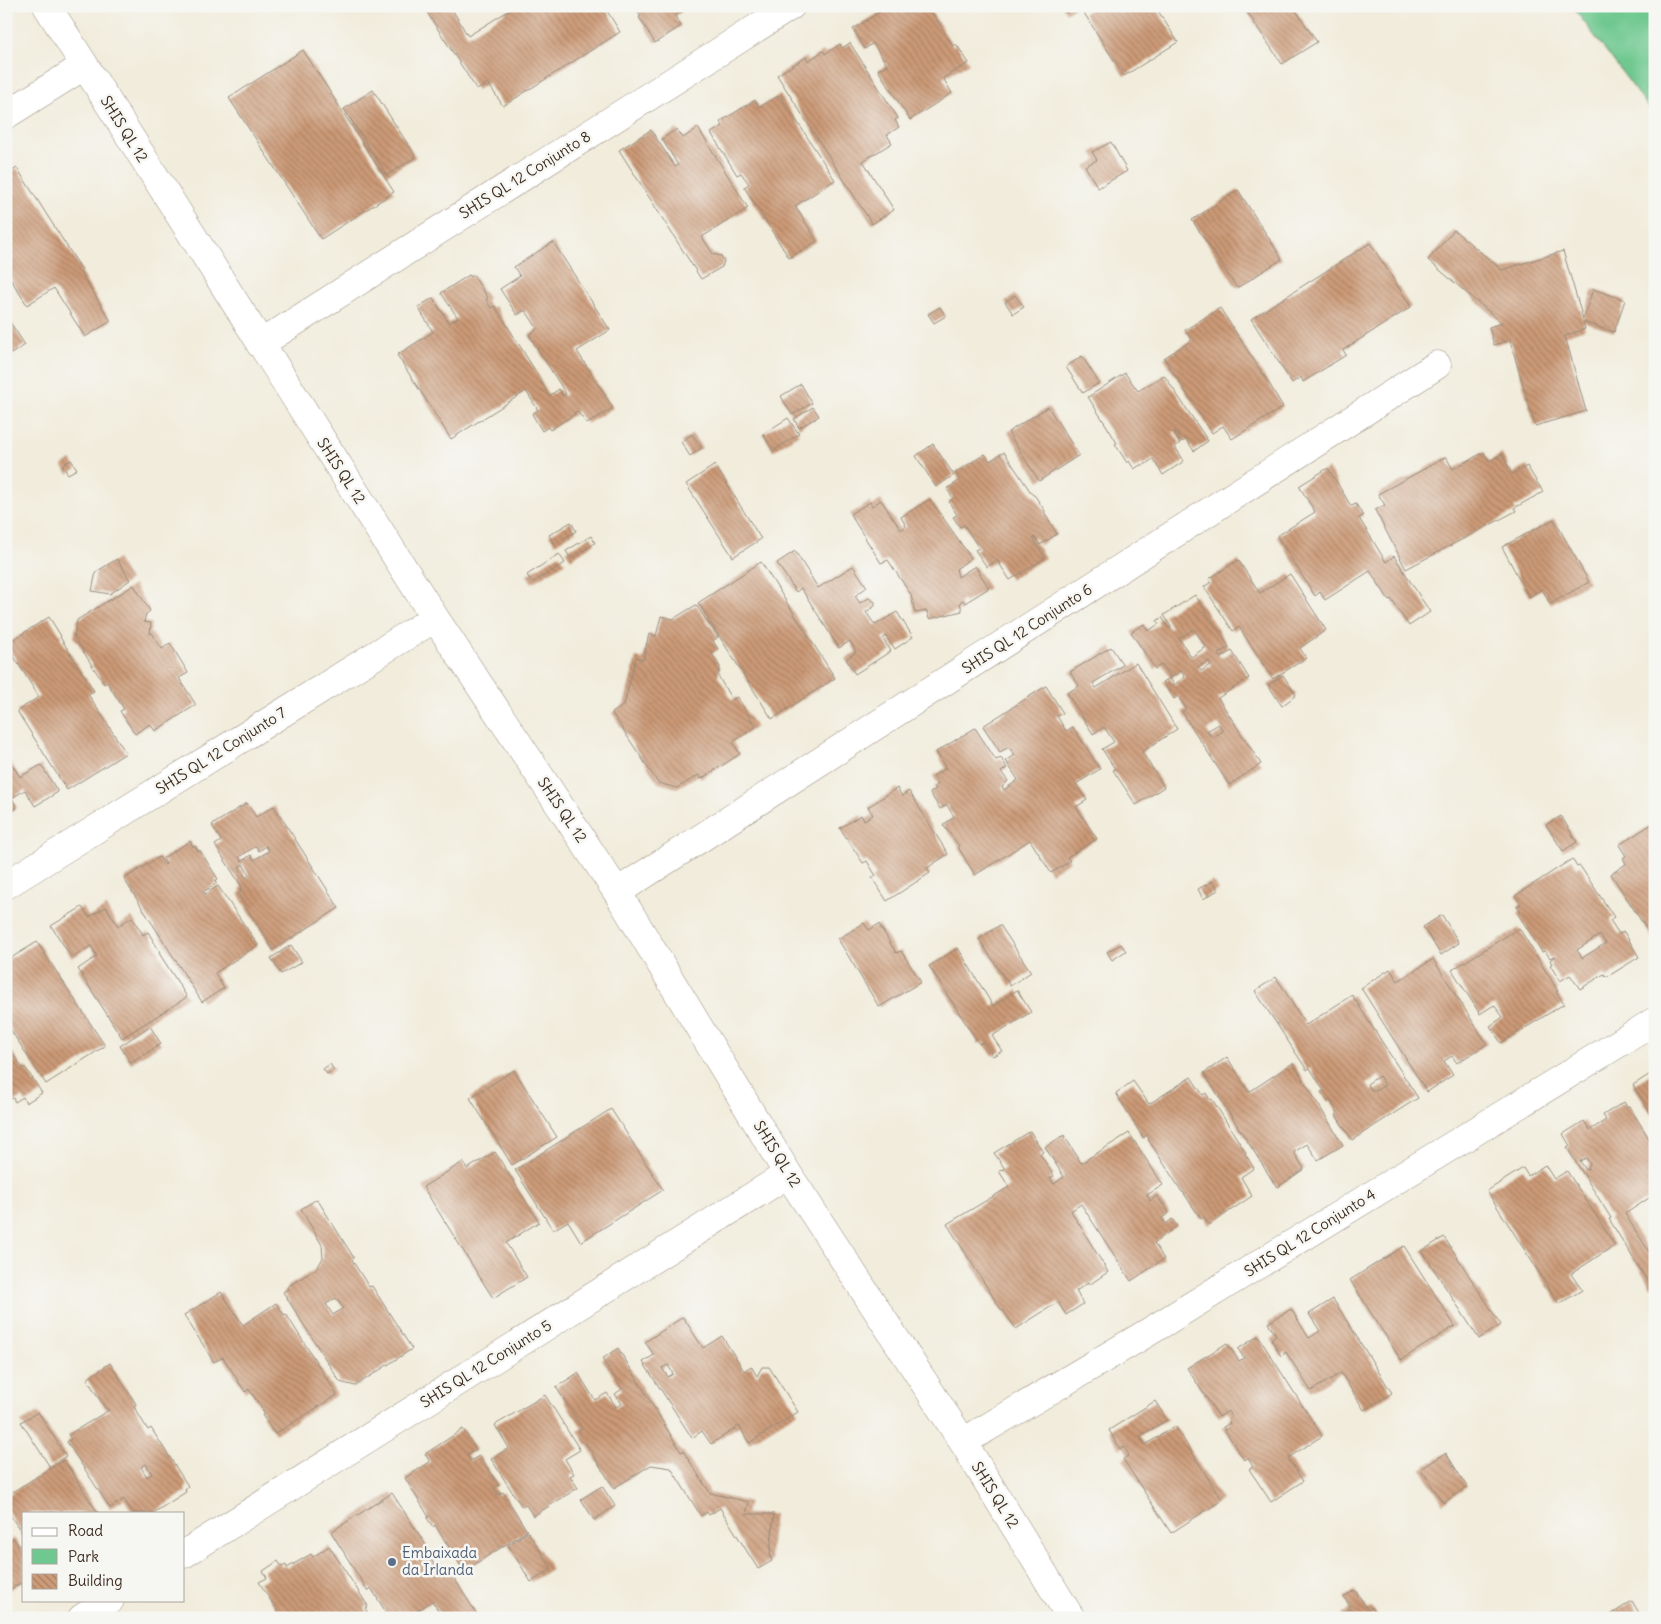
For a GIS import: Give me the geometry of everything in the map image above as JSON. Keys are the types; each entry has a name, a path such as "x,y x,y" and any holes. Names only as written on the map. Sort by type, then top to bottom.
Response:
{"street":[{"name":"SHIS QL 12","path":"47,6 435,618 617,892 788,1174 962,1442 1071,1618"},
{"name":"SHIS QL 12 Conjunto 8","path":"260,344 791,6"},
{"path":"6,115 84,66"},
{"name":"SHIS QL 12 Conjunto 6","path":"617,892 1436,365"},
{"name":"SHIS QL 12 Conjunto 7","path":"6,885 435,618"},
{"name":"SHIS QL 12 Conjunto 4","path":"962,1442 1147,1333 1655,1021"},
{"name":"SHIS QL 12 Conjunto 5","path":"185,1553 788,1174"},
{"path":"82,1618 107,1602"}],"green space":[{"path":"1572,6 1655,6 1655,116"}],"building":[{"path":"423,6 450,6 468,36 516,6 604,6 620,32 503,106 488,83 477,90"},
{"path":"635,6 690,6 675,16 681,26 655,43 639,17 641,16"},
{"path":"889,6 928,6 953,46 956,44 969,63 943,78 952,93 910,120 878,70 887,65 873,43 865,49 853,29"},
{"path":"1062,6 1076,6 1066,13"},
{"path":"1095,6 1155,6 1178,42 1124,76 1084,13"},
{"path":"1243,6 1293,6 1317,42 1282,64"},
{"path":"850,43 898,118 895,120 899,127 887,135 892,143 863,161 894,210 872,224 777,75 806,57 808,61 823,51 825,54 840,44 842,48"},
{"path":"303,50 394,192 321,239 229,98"},
{"path":"373,90 416,157 387,175 344,109"},
{"path":"780,95 835,180 795,206 817,241 789,258 744,187 749,184 741,173 737,175 711,133 723,126 720,122 755,100 759,107"},
{"path":"698,128 748,208 702,237 713,254 721,256 724,261 722,267 701,279 619,150 651,130 675,167 678,165 662,139 677,129 683,138"},
{"path":"1111,142 1127,171 1098,188 1085,166 1097,160 1092,152"},
{"path":"17,168 82,270 80,272 111,321 85,337 54,288 27,305 8,275 6,276 6,175"},
{"path":"1238,190 1282,259 1237,288 1192,220"},
{"path":"1454,230 1502,270 1563,251 1583,319 1593,289 1625,300 1614,332 1583,322 1585,329 1565,336 1586,411 1535,426 1510,340 1494,345 1489,327 1502,323 1428,260"},
{"path":"553,242 610,330 577,351 613,408 587,424 577,411 550,430 548,427 542,431 532,414 538,410 526,391 451,439 397,355 433,332 418,307 433,298 449,323 458,318 441,293 469,275 471,277 473,275 488,298 486,300 491,308 495,306 549,396 559,389 563,396 566,394 529,335 537,328 526,311 517,315 500,289 520,276 514,267"},
{"path":"1370,243 1411,307 1343,350 1346,355 1303,382 1301,377 1292,383 1251,319"},
{"path":"1015,295 1024,307 1013,314 1005,302"},
{"path":"940,307 946,316 934,323 928,314"},
{"path":"1220,308 1283,407 1232,439 1223,426 1212,433 1164,358 1192,340 1185,330"},
{"path":"6,316 25,345 6,357"},
{"path":"1082,356 1099,383 1083,393 1066,367"},
{"path":"1125,373 1138,391 1164,375 1208,441 1194,451 1186,439 1182,442 1175,431 1173,432 1180,443 1175,447 1184,461 1163,475 1153,459 1143,466 1142,464 1134,469 1129,461 1127,463 1115,444 1117,443 1088,397"},
{"path":"801,384 812,403 792,415 781,396"},
{"path":"813,407 819,416 799,428 794,419"},
{"path":"1048,407 1079,455 1039,481 1008,432"},
{"path":"788,418 799,434 773,451 763,434"},
{"path":"692,434 702,448 690,456 681,442"},
{"path":"933,444 954,475 936,487 916,456"},
{"path":"1004,452 1045,511 1057,534 1040,545 1034,537 1045,558 1010,580 997,560 987,567 975,550 979,548 964,525 960,527 953,517 957,515 949,502 953,498 947,489 960,480 955,473 985,454 990,461"},
{"path":"1484,452 1489,461 1502,454 1512,474 1527,466 1543,492 1514,508 1516,511 1406,569 1375,510 1385,505 1378,494 1446,457 1453,469"},
{"path":"71,460 77,469 68,474 62,465"},
{"path":"715,465 761,539 733,557 686,484"},
{"path":"1328,468 1351,506 1356,504 1363,516 1359,518 1386,562 1394,556 1430,612 1409,626 1370,571 1325,600 1320,592 1315,596 1277,536 1315,512 1299,486"},
{"path":"930,499 971,558 956,569 958,577 975,566 989,588 965,603 963,600 960,602 962,611 929,619 927,611 915,613 911,595 888,560 881,563 850,514 870,502 872,506 881,500 901,530 906,526 901,517"},
{"path":"1554,519 1589,582 1550,604 1542,589 1529,597 1502,547"},
{"path":"571,522 576,531 555,544 549,535"},
{"path":"591,536 595,543 571,559 566,551"},
{"path":"795,551 818,588 853,566 867,587 855,596 860,603 869,598 875,602 875,606 866,612 875,625 897,612 913,637 895,649 886,636 883,639 891,651 855,674 846,659 856,652 850,641 839,648 801,588 796,592 777,563"},
{"path":"559,554 565,563 532,583 527,575"},
{"path":"117,559 130,580 110,594 92,591 96,572"},
{"path":"1238,560 1260,593 1290,574 1326,630 1300,648 1306,658 1273,679 1239,627 1233,631 1204,587 1211,582 1209,579"},
{"path":"761,562 835,678 772,719 698,603"},
{"path":"134,585 150,611 146,614 144,622 151,623 150,634 152,633 162,649 170,643 188,673 179,678 196,705 155,731 150,724 135,734 120,711 124,709 107,682 104,684 74,637 77,620"},
{"path":"1195,595 1229,647 1218,654 1221,658 1232,651 1249,678 1218,698 1261,764 1229,785 1182,712 1186,709 1178,696 1174,699 1163,682 1170,678 1174,685 1185,677 1181,671 1171,678 1162,664 1155,669 1131,632 1144,624 1148,631 1159,624 1157,621 1162,617 1169,629 1171,627 1164,615","holes":["1194,629 1206,647 1191,657 1179,638","1209,661 1211,665 1201,671 1198,667","1219,724 1223,731 1212,738 1207,731"]},
{"path":"696,605 718,637 713,641 718,649 712,654 720,667 718,676 732,700 737,697 756,727 733,742 740,754 701,779 699,775 677,788 658,783 612,713 624,705 636,657 643,660 649,634 656,636 661,616 673,619"},
{"path":"49,617 94,691 88,694 126,753 67,790 17,711 39,697 6,644"},
{"path":"1111,647 1123,665 1093,683 1096,688 1136,663 1177,729 1142,752 1164,787 1136,805 1102,749 1114,742 1104,727 1093,734 1067,693 1079,686 1070,672"},
{"path":"1283,675 1296,695 1282,706 1268,685"},
{"path":"1046,686 1063,713 1057,716 1066,731 1073,727 1100,769 1076,784 1087,800 1076,807 1097,839 1067,857 1070,861 1051,873 1030,840 975,875 959,846 943,825 954,817 947,805 940,809 930,793 936,789 934,787 938,784 933,776 946,768 936,752 975,728 996,760 1001,758 1007,768 1001,772 1008,781 1002,787 1004,790 1018,780 1006,761 1015,755 1009,747 1000,752 983,726"},
{"path":"6,755 20,777 41,765 58,792 35,806 25,790 12,798 17,808 6,815"},
{"path":"897,788 902,796 909,791 948,854 927,868 930,873 887,901 872,878 876,876 867,861 863,863 840,828 861,815 864,820 873,815 868,807"},
{"path":"247,803 256,817 274,806 339,908 273,950 238,894 241,892 240,889 242,887 215,845 221,841 212,825","holes":["256,846 259,851 266,846 269,851 254,860 251,855 242,861 239,857","243,864 249,875 246,878 239,867"]},
{"path":"1561,816 1577,842 1563,851 1546,825"},
{"path":"1655,822 1655,938 1653,939 1611,874 1626,864 1623,858 1626,856 1619,845"},
{"path":"190,841 193,847 195,846 200,851 218,879 215,881 217,883 203,892 205,894 218,886 258,945 215,973 224,988 202,1002 124,879 159,857 165,865 163,858"},
{"path":"1572,859 1577,867 1580,866 1614,917 1610,920 1619,934 1624,932 1639,957 1607,977 1604,974 1580,989 1570,975 1560,981 1550,965 1552,964 1550,960 1554,956 1550,958 1545,951 1542,952 1518,914 1521,911 1517,906 1521,904 1515,896","holes":["1600,935 1606,943 1582,958 1577,950"]},
{"path":"1213,881 1218,890 1203,899 1198,889"},
{"path":"82,907 89,917 106,907 118,926 132,917 143,935 148,932 187,997 122,1038 78,969 97,956 91,946 72,958 51,926"},
{"path":"1442,915 1459,943 1441,955 1423,927"},
{"path":"864,923 869,930 879,924 896,953 901,951 921,982 879,1007 838,939"},
{"path":"1000,925 1031,972 1010,986 979,939"},
{"path":"1519,928 1564,1004 1501,1043 1490,1026 1503,1017 1494,1005 1480,1014 1452,970"},
{"path":"37,942 105,1046 46,1084 6,1023 6,961"},
{"path":"1121,944 1126,951 1112,960 1107,952"},
{"path":"291,945 302,962 281,974 271,958"},
{"path":"958,948 993,1006 1017,990 1031,1012 992,1036 1002,1051 993,1056 983,1042 979,1044 929,966"},
{"path":"1433,959 1487,1044 1457,1063 1452,1056 1444,1061 1453,1075 1427,1092 1361,988 1390,969 1398,981"},
{"path":"1276,977 1306,1025 1352,995 1418,1098 1352,1140 1336,1115 1338,1113 1330,1100 1328,1102 1321,1092 1324,1091 1310,1068 1307,1070 1255,991","holes":["1379,1076 1385,1085 1377,1090 1371,1090 1367,1084"]},
{"path":"150,1026 161,1044 131,1063 120,1046"},
{"path":"6,1043 42,1093 26,1103 23,1097 15,1102 13,1098 6,1102"},
{"path":"1227,1057 1249,1092 1293,1063 1343,1145 1318,1160 1307,1144 1294,1152 1304,1169 1278,1187 1204,1073"},
{"path":"330,1064 334,1070 327,1074 323,1069"},
{"path":"514,1070 557,1137 512,1165 470,1098"},
{"path":"1655,1071 1655,1120 1633,1085"},
{"path":"1191,1077 1203,1095 1206,1093 1210,1100 1212,1099 1254,1168 1241,1177 1252,1196 1209,1225 1204,1217 1201,1219 1182,1192 1147,1135 1143,1138 1116,1093 1133,1081 1149,1104"},
{"path":"1624,1102 1627,1107 1629,1106 1653,1145 1655,1144 1655,1194 1625,1214 1655,1261 1655,1284 1651,1287 1567,1148 1570,1146 1563,1134 1584,1121 1590,1130 1606,1120 1603,1115","holes":["1586,1158 1590,1164 1586,1170 1580,1161"]},
{"path":"611,1109 663,1190 581,1242 568,1221 553,1230 515,1170"},
{"path":"1030,1131 1043,1152 1040,1154 1054,1176 1050,1178 1054,1184 1064,1177 1045,1147 1064,1135 1081,1163 1129,1133 1163,1185 1147,1195 1150,1201 1157,1196 1169,1213 1162,1218 1166,1224 1172,1219 1177,1226 1154,1243 1164,1259 1131,1281 1081,1204 1071,1211 1108,1272 1076,1291 1083,1304 1066,1315 1058,1302 1016,1329 1002,1311 947,1224 1009,1187 999,1171 1005,1169 994,1153"},
{"path":"495,1152 539,1222 506,1243 527,1277 493,1298 423,1187 463,1162 467,1169"},
{"path":"1545,1165 1554,1179 1567,1171 1615,1245 1571,1274 1582,1290 1559,1304 1487,1191 1523,1168 1528,1176"},
{"path":"317,1199 354,1258 352,1260 369,1287 372,1286 412,1349 355,1386 340,1382 283,1292 288,1289 287,1287 317,1268 323,1258 322,1245 301,1209","holes":["336,1298 343,1308 333,1315 326,1304"]},
{"path":"1444,1237 1501,1325 1479,1339 1422,1251"},
{"path":"1404,1246 1455,1326 1401,1360 1350,1280"},
{"path":"221,1292 243,1325 276,1303 284,1315 286,1314 337,1395 275,1434 262,1415 265,1414 249,1389 245,1392 223,1357 214,1362 184,1315"},
{"path":"1333,1299 1392,1393 1364,1410 1341,1373 1311,1391 1286,1352 1281,1356 1271,1339 1276,1335 1268,1323 1291,1309 1309,1338 1320,1331 1309,1314"},
{"path":"683,1317 703,1348 722,1336 744,1371 751,1366 757,1376 762,1367 769,1367 798,1412 749,1443 739,1426 711,1444 702,1431 692,1438 643,1362 654,1355 645,1342","holes":["668,1365 673,1374 668,1377 662,1368"]},
{"path":"1258,1336 1322,1436 1288,1458 1303,1481 1271,1502 1249,1469 1253,1467 1248,1458 1244,1460 1223,1427 1230,1423 1228,1419 1231,1417 1228,1411 1219,1417 1187,1368 1227,1343 1239,1361 1244,1358 1238,1349"},
{"path":"618,1348 681,1452 683,1451 710,1493 749,1502 746,1514 774,1514 770,1555 772,1561 758,1569 720,1508 709,1515 707,1512 701,1516 671,1468 651,1465 614,1488 578,1431 582,1428 556,1387 578,1373 595,1400 607,1393 616,1407 622,1404 615,1394 622,1389 602,1359"},
{"path":"110,1363 136,1404 134,1407 148,1430 151,1428 188,1486 185,1489 186,1492 155,1512 132,1512 124,1499 110,1508 67,1442 71,1439 68,1435 109,1410 105,1408 87,1379","holes":["146,1464 152,1474 147,1477 141,1467"]},
{"path":"545,1395 580,1450 565,1459 574,1474 570,1476 578,1488 533,1516 526,1505 522,1507 491,1459 509,1448 495,1425"},
{"path":"1155,1401 1167,1420 1140,1436 1145,1445 1175,1426 1222,1500 1171,1533 1123,1459 1129,1455 1124,1447 1120,1449 1109,1430"},
{"path":"38,1412 66,1456 50,1467 21,1422"},
{"path":"463,1429 476,1450 467,1455 470,1461 479,1456 499,1485 494,1488 498,1495 503,1492 527,1531 464,1571 435,1525 433,1527 427,1518 429,1517 405,1478 430,1462 425,1454"},
{"path":"1446,1453 1467,1487 1443,1503 1421,1469"},
{"path":"64,1460 97,1512 22,1512 22,1533 6,1509 6,1496"},
{"path":"602,1486 615,1506 594,1520 581,1499"},
{"name":"Embaixada da Irlanda","path":"392,1493 430,1551 427,1553 441,1575 449,1570 479,1618 443,1618 432,1601 407,1618 401,1618 397,1612 389,1617 371,1588 368,1591 331,1532"},
{"path":"528,1532 552,1569 531,1582 508,1545"},
{"path":"14,1538 22,1550 22,1582 6,1592 6,1563 10,1560 6,1555 6,1543"},
{"path":"329,1546 368,1606 365,1608 371,1618 282,1618 259,1582 267,1578 263,1571 278,1561 282,1567 286,1565 287,1568 311,1554 313,1557"},
{"path":"1355,1590 1368,1610 1372,1607 1379,1618 1343,1618 1341,1614 1351,1608 1344,1597"},
{"path":"1632,1601 1642,1618 1606,1618"}],"place":[{"name":"Embaixada da Irlanda","path":"392,1562"}]}
